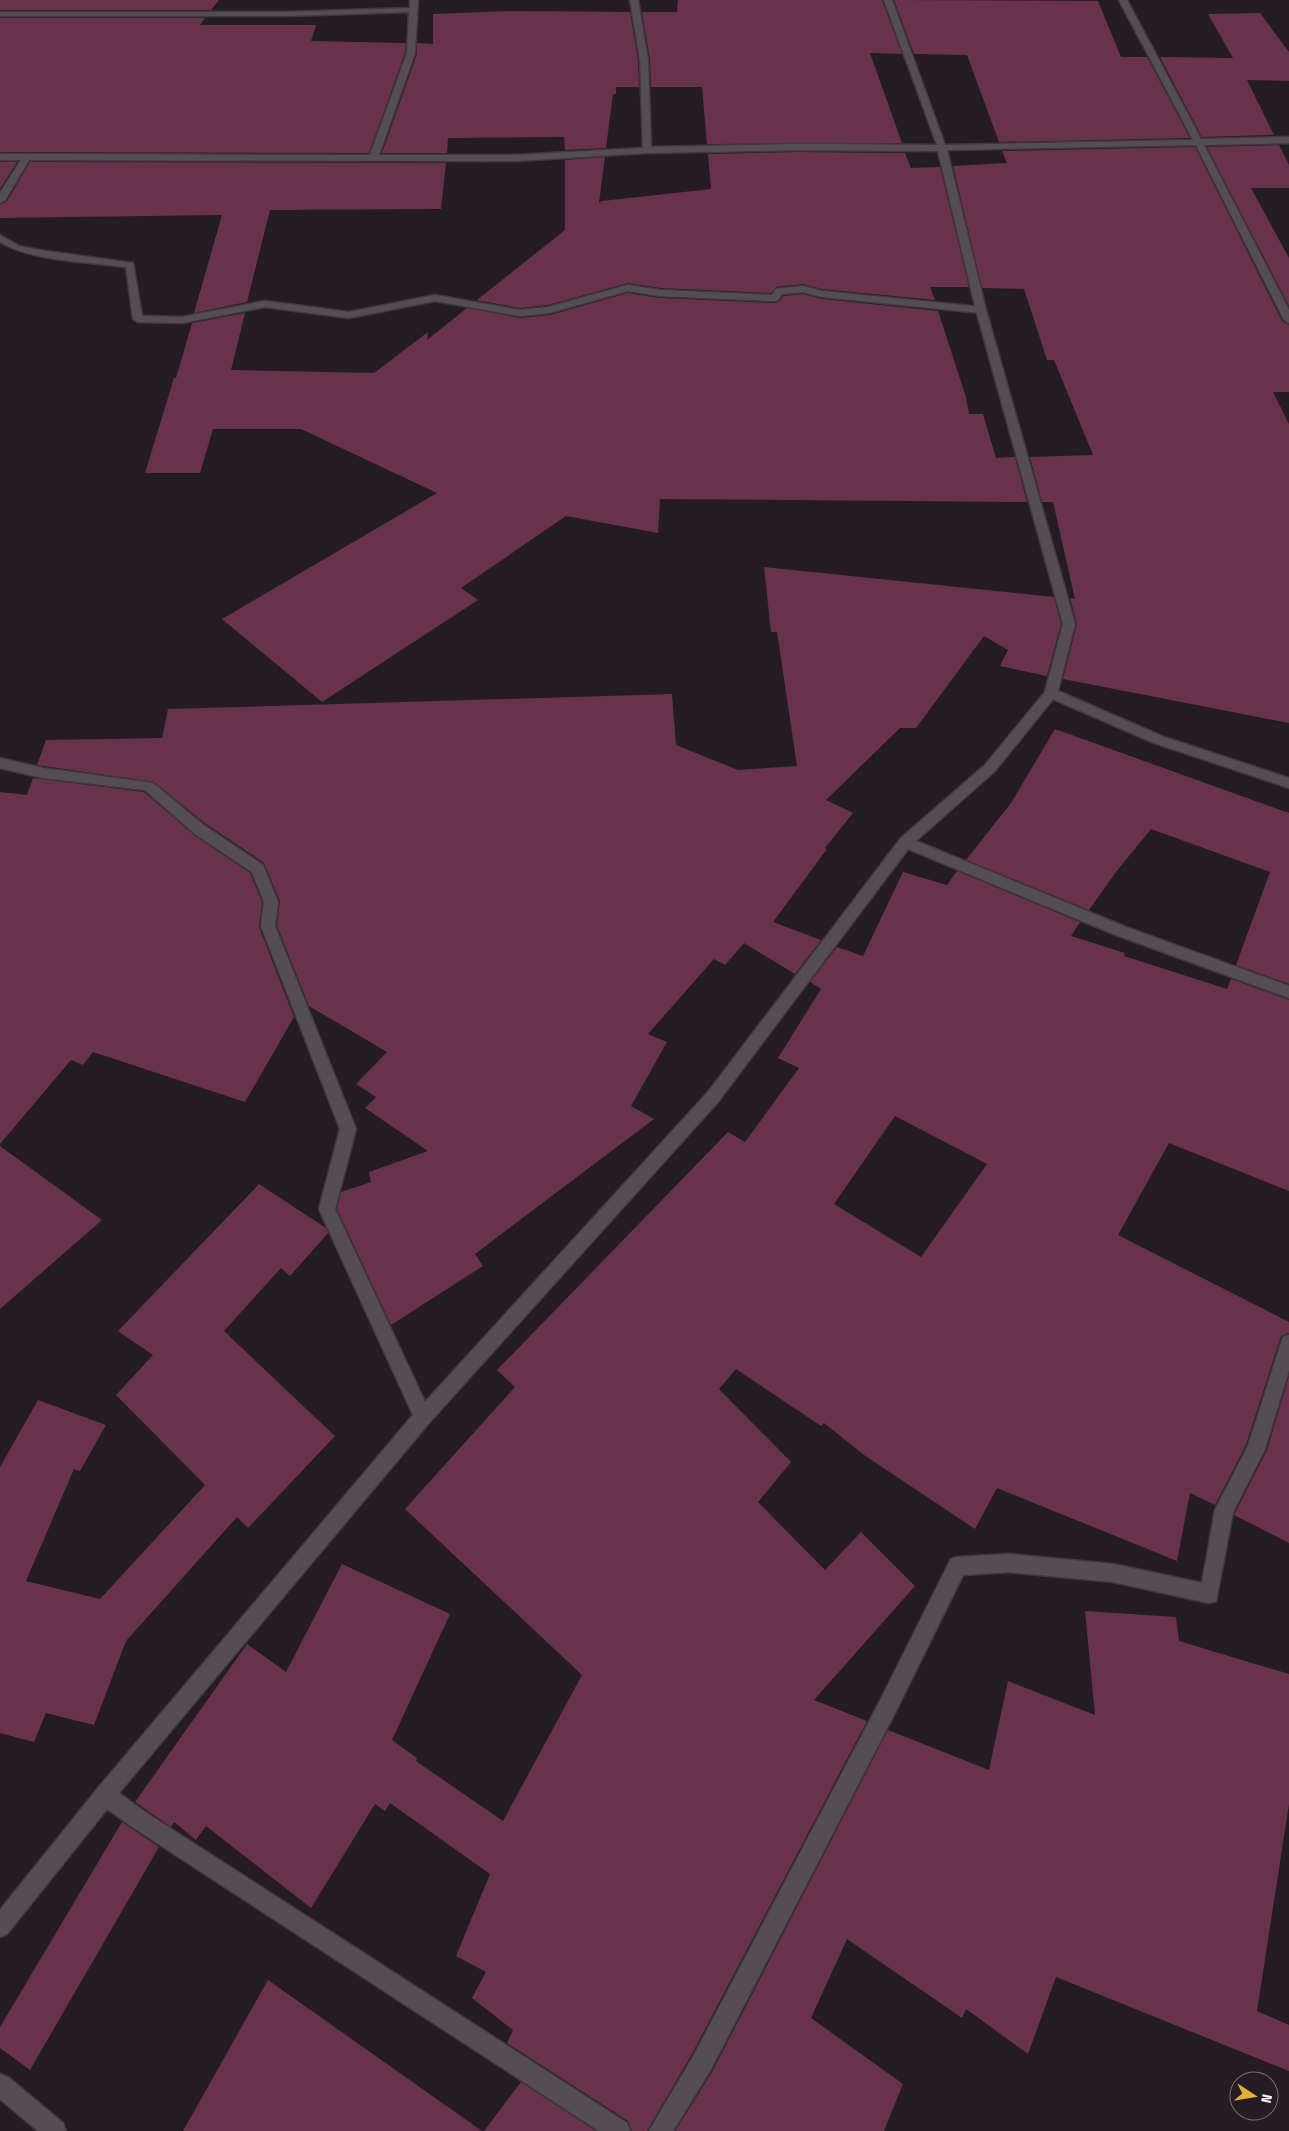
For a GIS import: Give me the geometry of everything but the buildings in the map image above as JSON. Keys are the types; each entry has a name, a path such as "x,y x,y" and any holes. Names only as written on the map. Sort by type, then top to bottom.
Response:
{"street":[{"path":"373,159 411,53 414,0"},
{"path":"634,0 644,60 647,150"},
{"path":"0,1927 105,1795 423,1417 714,1097 906,842 990,768 1051,693 1069,624 981,310 942,148 888,0"},
{"path":"1123,0 1199,143 1289,320"},
{"path":"0,14 286,14 413,10"},
{"path":"0,157 516,158 647,150 798,147 942,148 1289,140"},
{"path":"0,200 27,157"},
{"path":"0,238 16,248 39,253 130,265 138,319 182,320 265,304 349,314 436,298 520,313 549,310 628,288 660,292 766,298 776,298 779,291 803,289 822,294 981,310"},
{"path":"1051,693 1160,740 1289,783"},
{"path":"0,763 43,773 148,786 200,830 258,869 271,902 268,926 348,1129 327,1209 423,1417"},
{"path":"906,842 1121,931 1289,992"},
{"path":"660,2131 702,2063 889,1704 958,1566 1009,1563 1113,1573 1209,1594 1224,1510 1256,1449 1289,1343"},
{"path":"105,1795 146,1824 619,2131"},
{"path":"0,2085 55,2131"}]}
